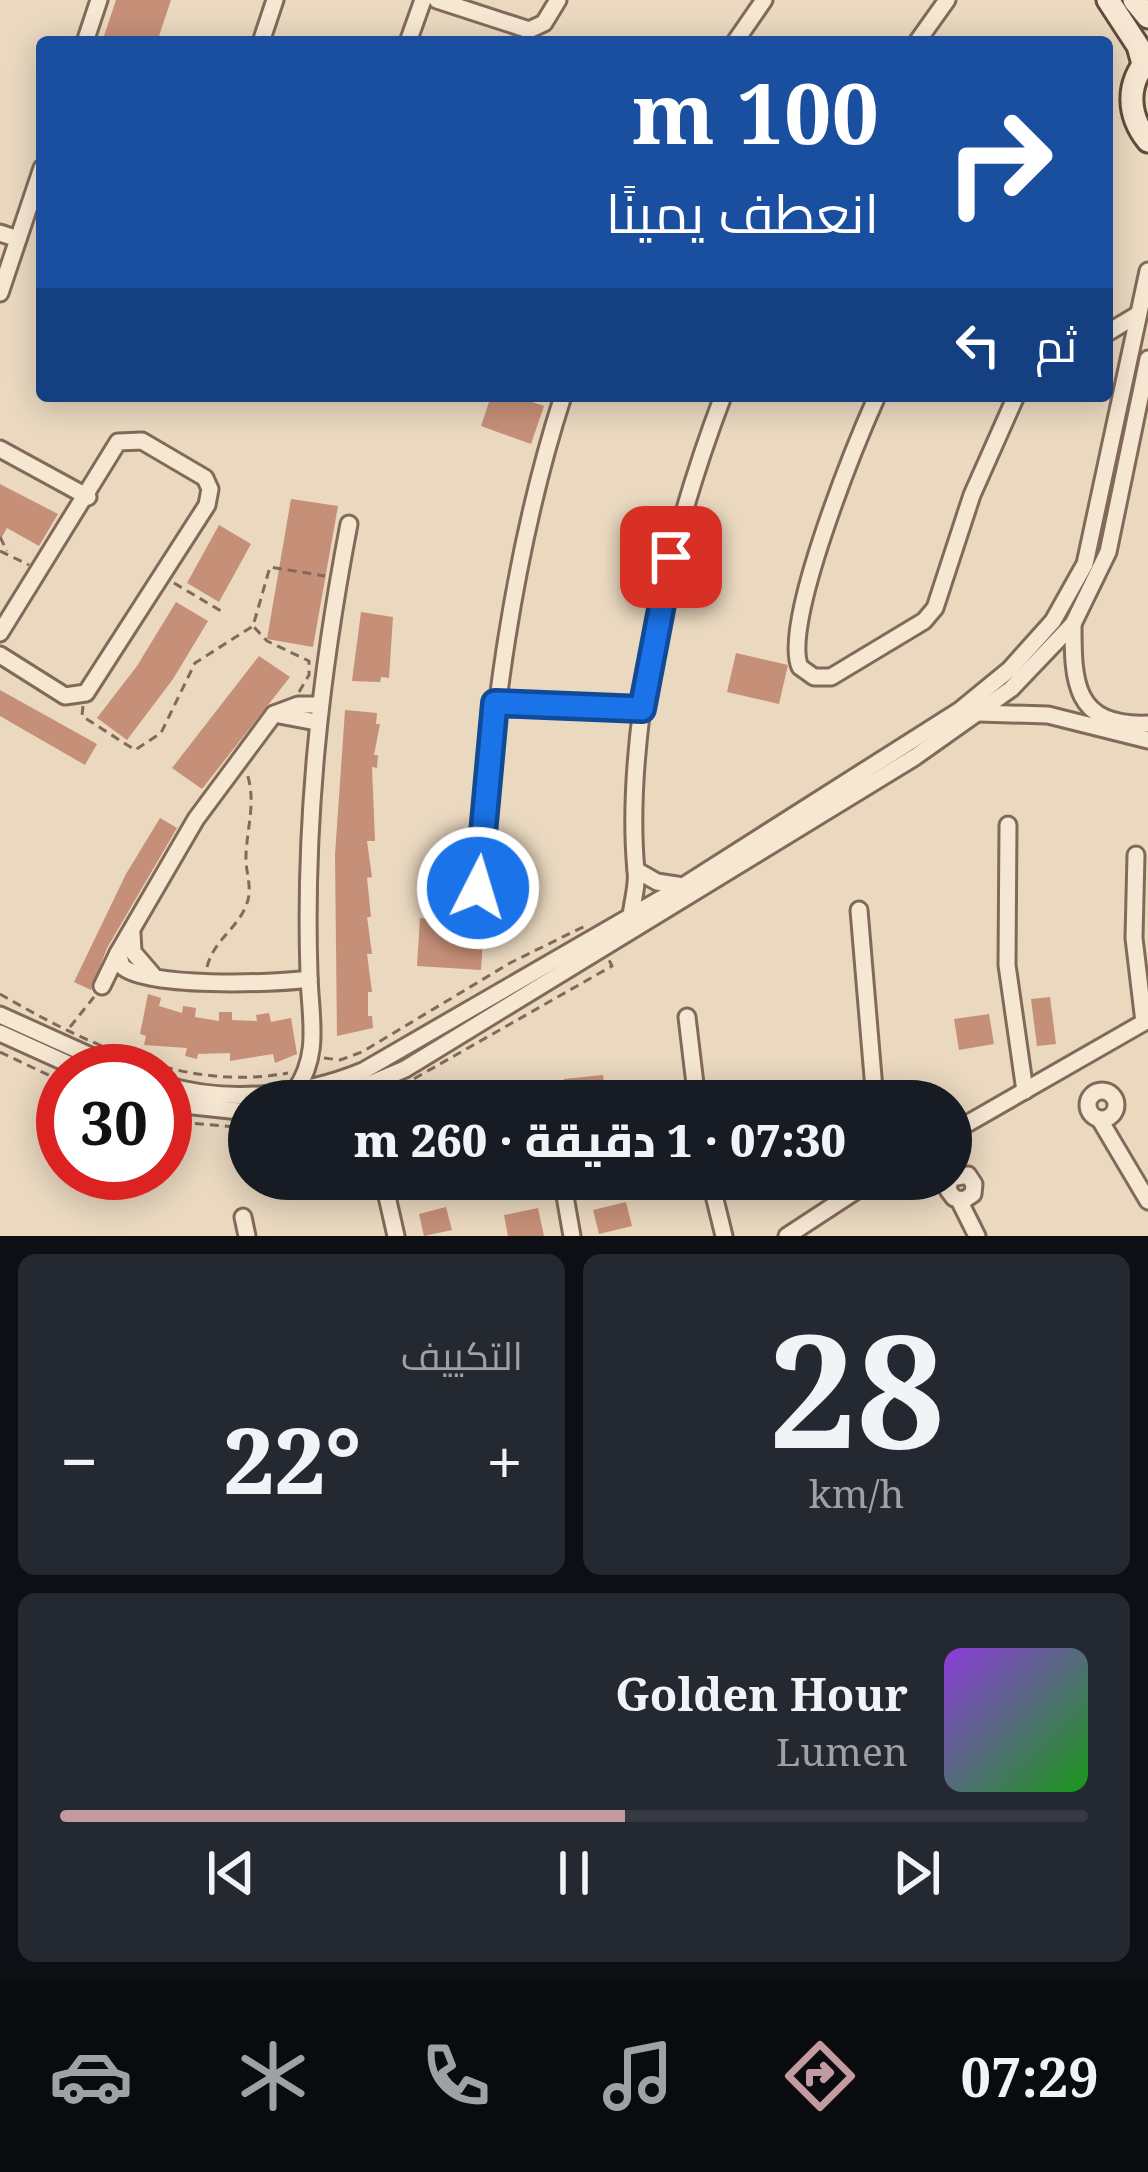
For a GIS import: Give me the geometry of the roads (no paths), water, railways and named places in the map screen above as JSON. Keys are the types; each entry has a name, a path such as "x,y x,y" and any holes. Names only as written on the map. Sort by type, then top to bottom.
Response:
{"street":[{"path":"87,36 99,0"},
{"path":"263,36 275,0"},
{"path":"411,36 422,0"},
{"path":"437,0 529,30 548,20 558,0"},
{"path":"739,36 764,0"},
{"path":"1108,0 1145,61 1135,78 1131,109 1148,141"},
{"path":"1134,0 1148,17"},
{"path":"921,36 944,1"},
{"path":"0,293 36,186"},
{"path":"0,233 18,239"},
{"path":"340,1080 598,943 631,917 986,692 1033,646 1084,564 1148,271"},
{"path":"1113,331 1137,315"},
{"path":"1113,340 1130,358"},
{"path":"379,1080 405,1069 598,943 979,713 1011,689 1073,624 1108,552 1148,359"},
{"path":"478,888 495,703 528,514 561,402"},
{"path":"631,917 637,870 631,841 642,709 671,557 721,402"},
{"path":"875,402 823,533 797,642 796,659 814,677 832,677 930,615 972,495 1013,402"},
{"path":"0,633 104,465 124,448 153,451 188,469 201,489 196,520 97,676 78,689 48,683 0,655"},
{"path":"0,449 88,496"},
{"path":"302,1080 315,1057 309,979 309,803 317,714 349,524"},
{"path":"1073,624 1073,680 1088,703 1147,737"},
{"path":"495,703 642,709"},
{"path":"102,986 196,819 274,714 298,705 317,714"},
{"path":"979,713 1065,717 1147,737"},
{"path":"274,714 317,714"},
{"path":"1008,825 1007,965 1025,1091"},
{"path":"972,1121 1146,1021 1134,938 1136,855"},
{"path":"637,870 657,882 683,886"},
{"path":"859,910 873,1080"},
{"path":"132,933 137,961 152,974"},
{"path":"118,953 126,971 138,976 270,985 309,979"},
{"path":"0,1015 78,1044"},
{"path":"687,1017 694,1080"},
{"path":"0,1033 36,1049"},
{"path":"315,1057 344,1079"},
{"path":"192,1091 228,1093"},
{"path":"192,1106 228,1110"},
{"path":"1100,1120 1148,1201"},
{"path":"388,1200 395,1236"},
{"path":"566,1200 572,1236"},
{"path":"715,1200 724,1236"},
{"path":"787,1236 842,1200"},
{"path":"959,1200 977,1236"},
{"path":"243,1217 247,1236"}]}
